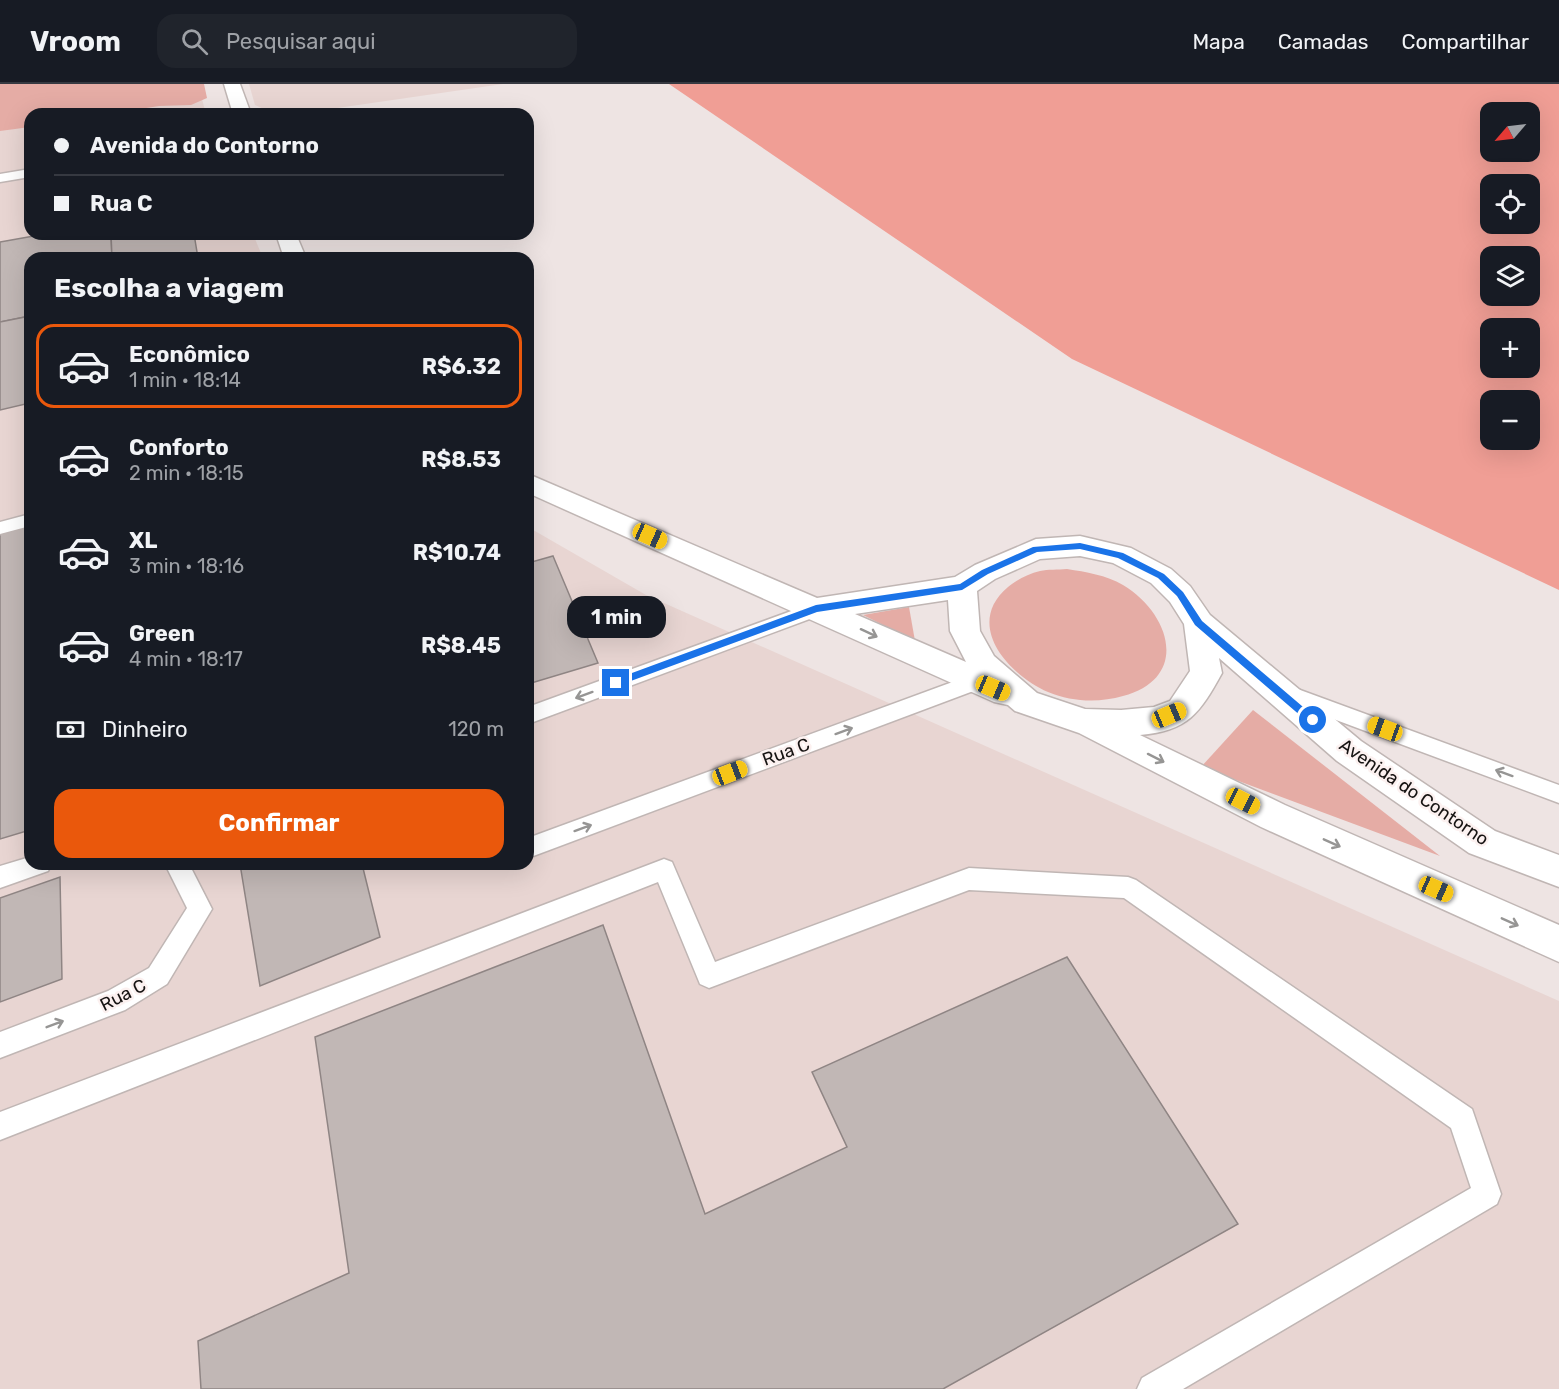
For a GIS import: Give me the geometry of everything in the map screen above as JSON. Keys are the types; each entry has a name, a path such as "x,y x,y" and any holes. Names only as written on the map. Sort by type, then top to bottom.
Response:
{"street":[{"path":"232,84 240,108"},
{"path":"534,486 977,681 1026,702 1085,722 1273,816 1559,944"},
{"path":"816,609 962,587 985,572 1036,549 1080,546 1120,555 1161,576 1180,594 1198,623 1206,673 1181,710 1157,720 1121,723 1085,722"},
{"path":"962,587 965,631 983,665 1026,702"},
{"name":"Avenida do Contorno","path":"1198,623 1349,751 1482,842 1559,871"}],"lane":[{"path":"0,178 24,173"},
{"path":"0,528 24,522"},
{"path":"534,714 816,609"},
{"name":"Rua C","path":"534,846 977,681"},
{"path":"1277,690 1559,794"},
{"path":"0,877 24,869"},
{"path":"0,1126 664,869 709,976 969,879 1128,888 1462,1119 1487,1194 1153,1389"},
{"name":"Rua C","path":"0,1045 116,1001 158,976 200,909 180,870"}],"shaded area":[{"path":"0,84 198,84 204,108 24,108 24,240 256,240 260,252 24,252 24,870 534,870 534,530 646,595 1559,1001 1559,1389 0,1389"},
{"path":"0,84 204,84 207,98 191,105 146,108 24,108 24,128 0,131"},
{"path":"249,84 503,84 337,108 262,108 255,105"},
{"path":"669,84 1559,84 1559,590 1072,359"},
{"path":"1067,569 1096,574 1123,585 1140,597 1153,612 1162,628 1166,645 1165,661 1158,675 1144,687 1123,696 1105,700 1076,700 1057,695 1033,684 1019,674 996,647 991,632 990,617 995,602 1008,587 1036,572"},
{"path":"909,607 915,641 863,615"},
{"path":"1253,710 1440,856 1201,767"}],"building":[{"path":"24,238 24,240 111,240 112,252 24,252 24,317 0,322 0,242"},
{"path":"111,240 195,240 197,252 112,252"},
{"path":"24,317 24,404 0,410 0,322"},
{"path":"24,526 24,832 0,839 0,532"},
{"path":"553,556 598,663 534,682 534,561"},
{"path":"241,870 363,870 380,937 260,986"},
{"path":"60,877 62,979 0,1002 0,898"},
{"path":"603,925 705,1214 847,1147 812,1072 1067,957 1238,1224 943,1389 201,1389 198,1341 349,1273 315,1037"}],"route":[{"path":"616,683 816,609 962,587 985,572 1036,549 1080,546 1120,555 1161,576 1180,594 1198,623 1313,720"}]}
